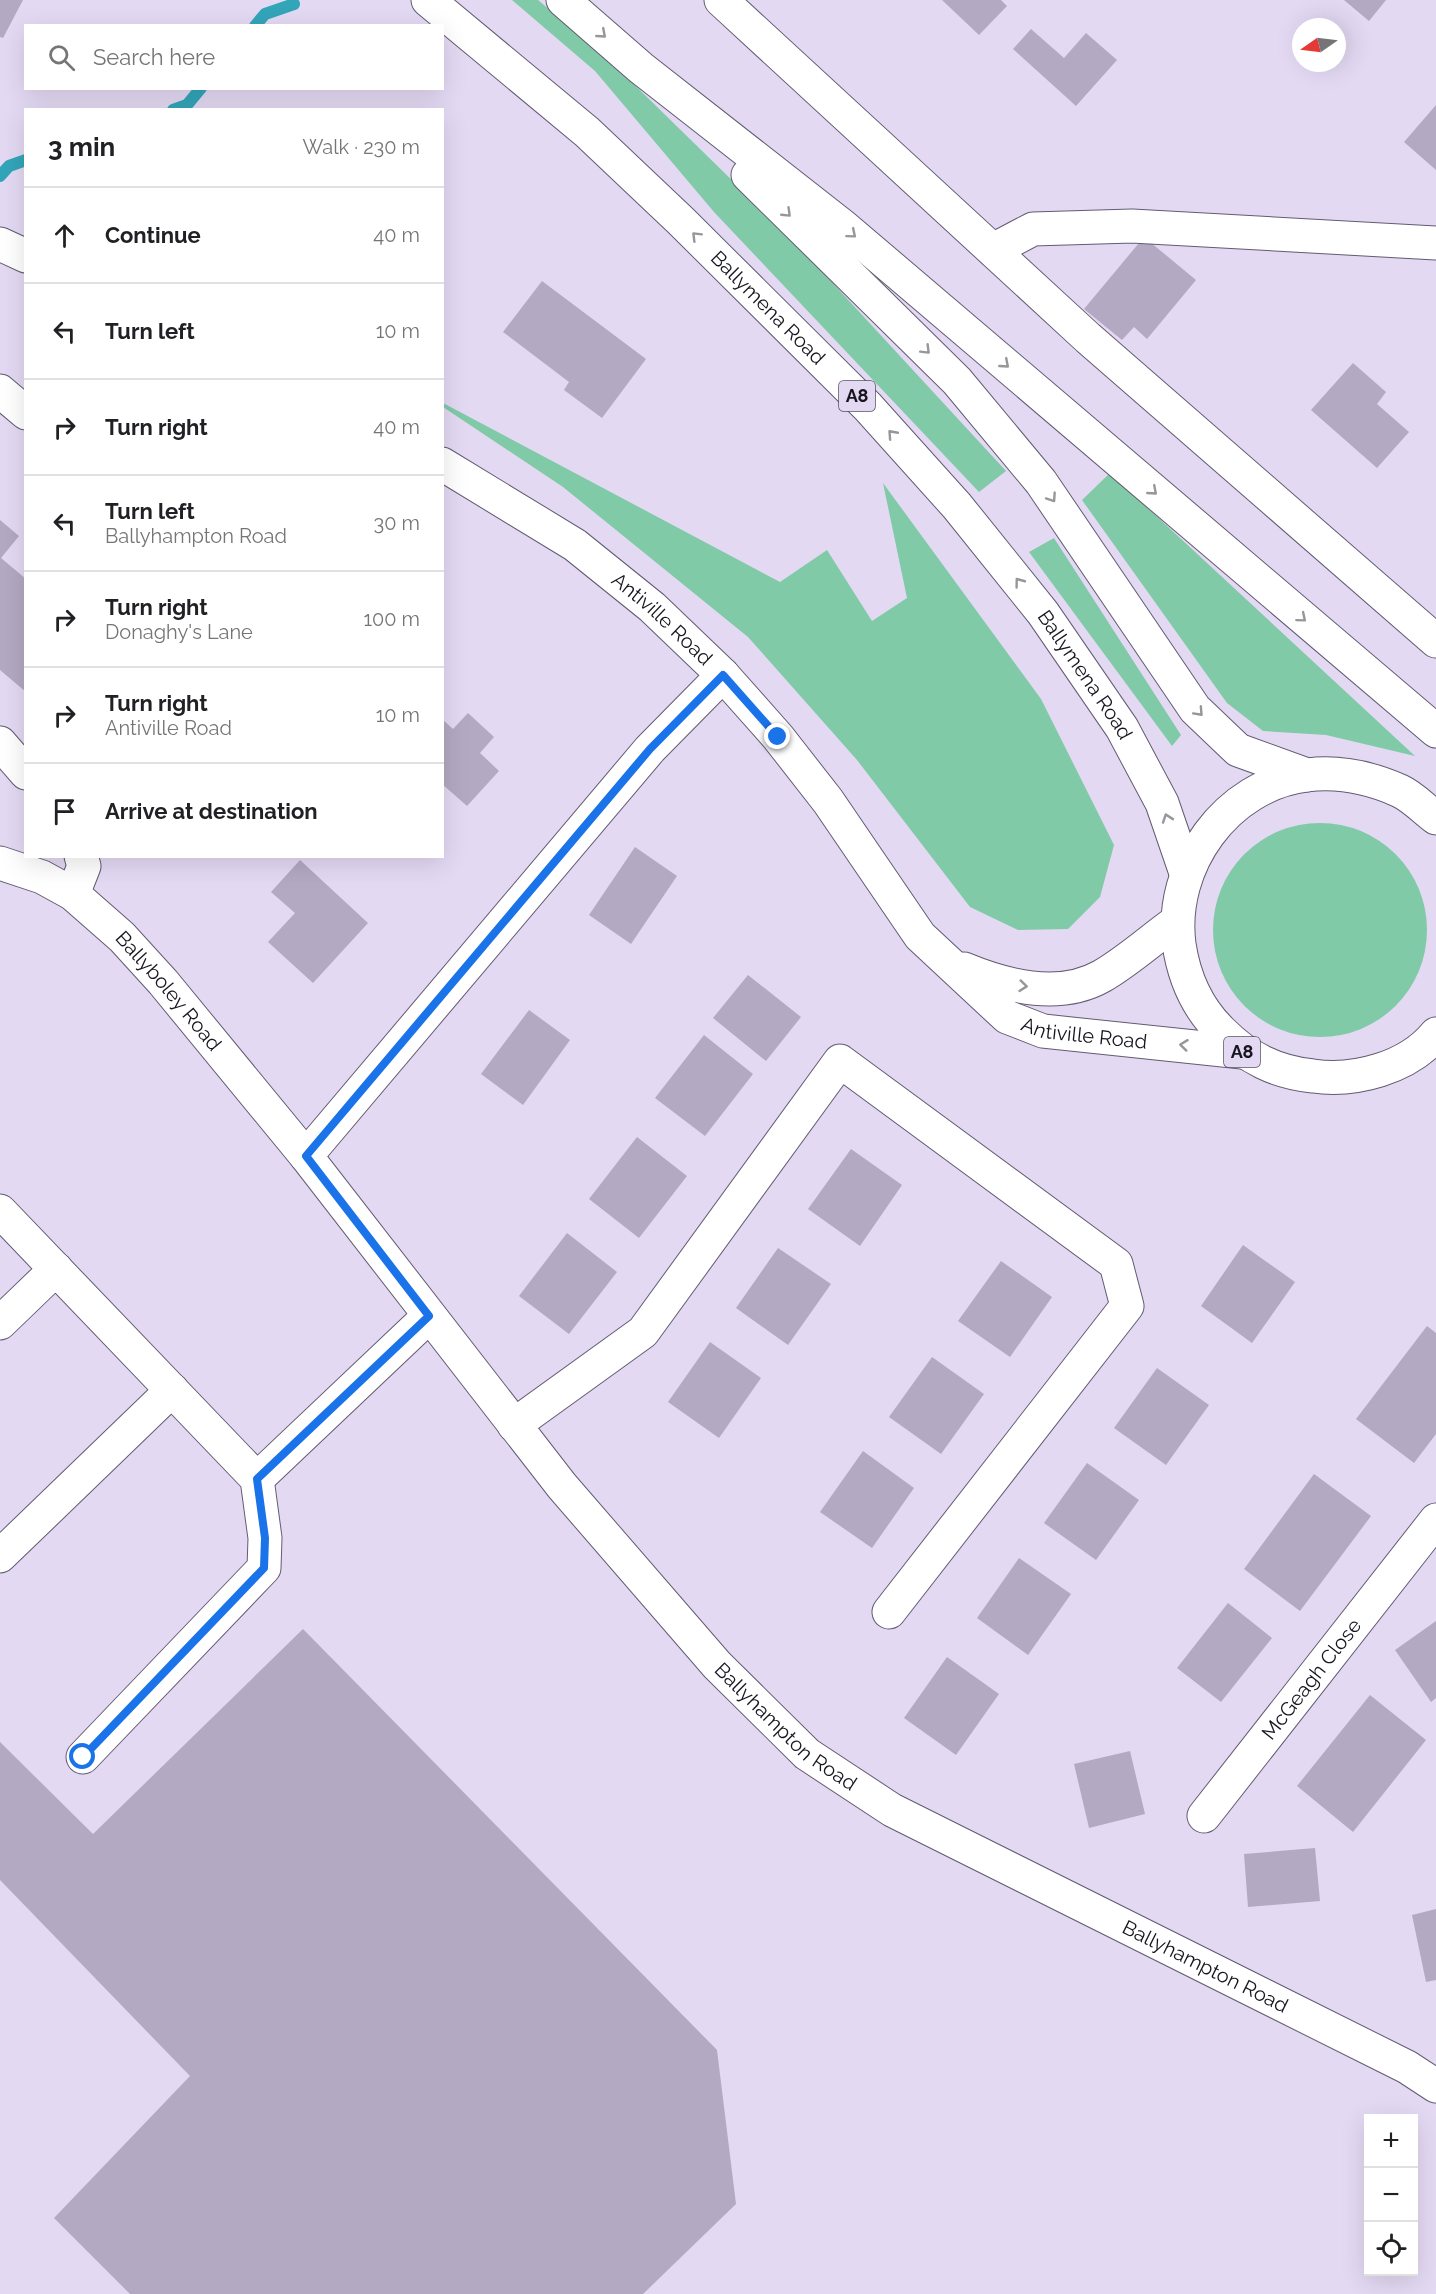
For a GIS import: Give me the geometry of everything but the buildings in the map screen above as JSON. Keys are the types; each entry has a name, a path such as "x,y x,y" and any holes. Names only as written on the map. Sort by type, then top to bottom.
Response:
{"main road":[{"name":"Ballymena Road","path":"428,0 586,132 681,221 868,407 957,506 1042,613 1122,728 1161,803 1186,873"},
{"name":"A8","path":"562,0 641,68 844,227 1436,731"},
{"path":"721,0 1088,338 1436,642"},
{"name":"A8","path":"641,68 957,381 1041,482 1195,709 1238,750 1307,775"},
{"path":"993,250 1033,229 1132,226 1436,243"},
{"path":"0,244 24,255"},
{"name":"Antiville Road","path":"444,465 575,545 652,607 723,675 778,737 828,801 920,936 1007,1017 1043,1031 1242,1052"},
{"path":"306,1156 650,749 723,675"},
{"path":"0,743 24,771"},
{"name":"A8","path":"1434,1039 1387,1068 1337,1079 1287,1073 1242,1052 1206,1016 1183,971 1176,922 1186,873 1205,837 1233,807 1268,786 1307,775 1356,776 1402,792 1436,818"},
{"path":"73,894 84,866 82,858"},
{"name":"Ballyboley Road","path":"0,863 42,877 73,894 122,938 163,982 306,1156"},
{"name":"Antiville Road","path":"948,962 994,982 1025,987 1071,987 1101,977 1176,922"},
{"path":"514,1425 643,1332 840,1061 1116,1263 1127,1306 889,1612"},
{"name":"Ballyhampton Road","path":"306,1156 562,1486 717,1665 807,1754 892,1810 1397,2062 1436,2086"},
{"path":"0,1211 257,1479 265,1538 264,1568 83,1757"},
{"path":"0,1323 56,1269"},
{"path":"257,1479 429,1316"},
{"path":"0,1556 172,1390"},
{"name":"McGeagh Close","path":"1204,1816 1430,1538"}],"green space":[{"path":"512,0 538,0 605,56 793,240 1006,471 979,492 714,212 595,71"},
{"path":"444,404 780,582 827,550 872,621 907,598 883,483 1041,699 1114,845 1100,897 1068,929 1018,930 970,907 857,760 748,637 563,487 444,408"},
{"path":"1110,473 1415,756 1326,735 1263,731 1227,703 1082,500"},
{"path":"1054,538 1181,735 1172,746 1029,552"},
{"path":"1309,823 1331,823 1351,827 1371,835 1396,854 1415,879 1423,899 1427,930 1423,961 1415,981 1396,1006 1371,1025 1351,1033 1331,1037 1309,1037 1289,1033 1269,1025 1237,998 1225,981 1217,961 1213,941 1213,919 1217,899 1225,879 1252,847 1269,835 1289,827"}],"waterway":[{"path":"257,24 265,14 294,4"},
{"path":"179,108 187,105 199,90"},
{"path":"0,176 9,166 24,161"}],"route":[{"path":"83,1757 264,1568 265,1538 257,1479 429,1316 306,1156 650,749 723,675 778,737"}]}
